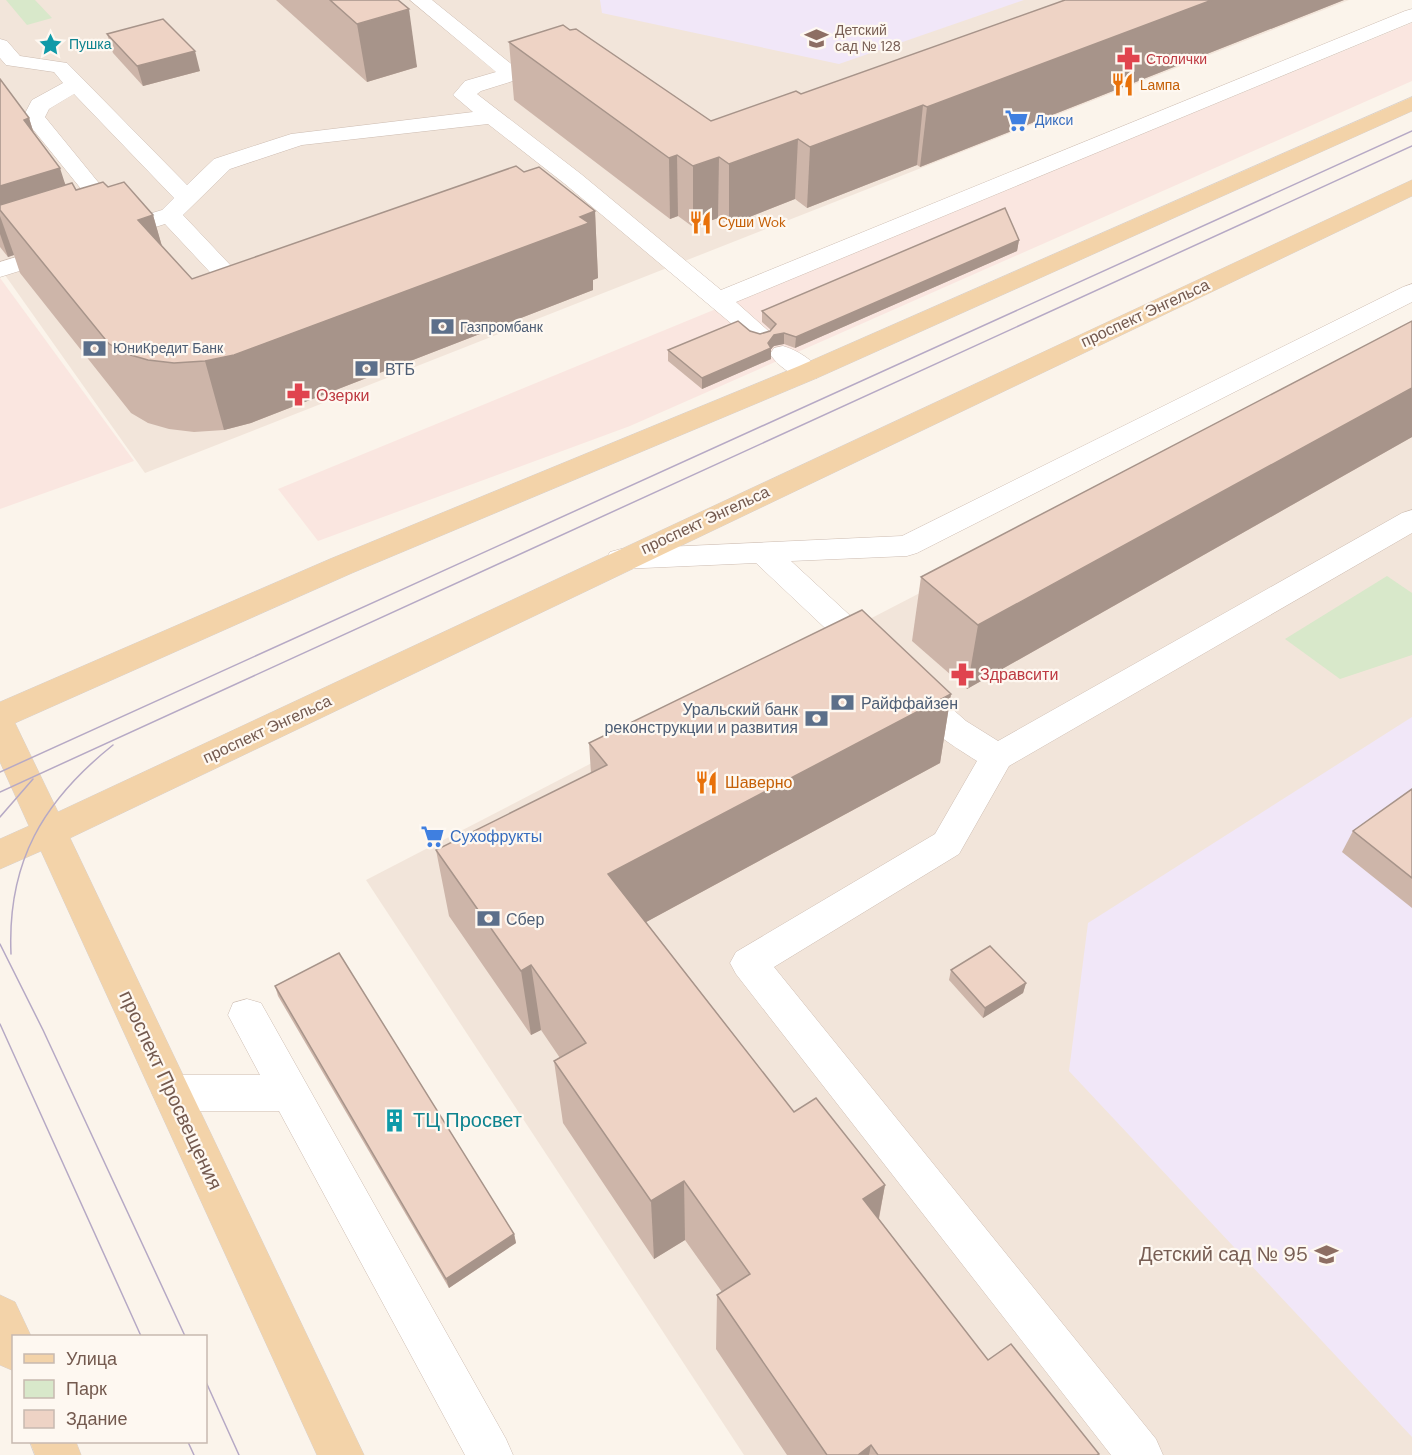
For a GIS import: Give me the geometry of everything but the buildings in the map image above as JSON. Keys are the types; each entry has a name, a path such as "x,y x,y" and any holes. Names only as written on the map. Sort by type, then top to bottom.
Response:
{"main road":[{"path":"0,716 341,566 808,372 1412,103"},
{"name":"проспект Энгельса","path":"0,855 1412,187"},
{"name":"проспект Просвещения","path":"0,726 341,1455"},
{"path":"0,1317 12,1344"}],"street":[{"path":"420,0 511,74"},
{"path":"718,300 1412,15"},
{"path":"0,45 13,61 60,67 178,207 245,295 278,284"},
{"path":"573,64 550,62 473,86 464,95 562,183 760,334"},
{"path":"76,84 40,105 34,117 124,229"},
{"path":"0,270 124,229 178,207 222,164 299,139 491,117"},
{"path":"621,560 907,546 1412,292"},
{"path":"783,354 808,372"},
{"path":"1140,1455 748,963 947,844 997,757 1412,520"},
{"path":"764,553 954,730 997,757"},
{"path":"247,1015 490,1455"},
{"path":"172,1093 290,1093"}],"shaded area":[{"path":"0,0 1349,0 145,473 0,268"},
{"name":"Детский сад № 128","path":"600,0 1024,0 839,64 602,13"},
{"path":"1412,23 1412,81 630,426 318,541 278,489"},
{"path":"0,278 134,461 0,509"},
{"path":"1412,338 1412,1455 744,1455 366,880"},
{"name":"Детский сад № 95","path":"1412,717 1412,1437 1069,1071 1088,923"}],"green space":[{"path":"6,0 35,0 52,18 27,25"},
{"path":"1387,576 1412,593 1412,655 1340,679 1285,639"}],"tram line":[{"path":"0,772 1412,131"},
{"path":"0,792 1412,146"},
{"path":"11,954 11,921 15,890 34,836 49,811 67,788 113,745"},
{"path":"0,817 33,779"},
{"path":"0,944 43,1030 185,1335"},
{"path":"0,1024 141,1335"},
{"path":"207,1384 239,1455"},
{"path":"188,1443 194,1455"}],"place":[{"name":"Детский сад № 128","path":"817,38"},
{"name":"Пушка","path":"51,44"},
{"name":"Столички","path":"1128,59"},
{"name":"Lампа","path":"1122,85"},
{"name":"Дикси","path":"1017,120"},
{"name":"Суши Wok","path":"700,222"},
{"name":"Газпромбанк","path":"442,327"},
{"name":"ЮниКредит Банк","path":"95,348"},
{"name":"ВТБ","path":"367,369"},
{"name":"Озерки","path":"298,395"},
{"name":"Здравсити","path":"962,674"},
{"name":"Райффайзен","path":"843,703"},
{"name":"Уральский банк реконструкции и развития","path":"816,718"},
{"name":"Шаверно","path":"707,782"},
{"name":"Сухофрукты","path":"432,836"},
{"name":"Сбер","path":"488,919"},
{"name":"ТЦ Просвет","path":"395,1120"},
{"name":"Детский сад № 95","path":"1326,1254"}]}
